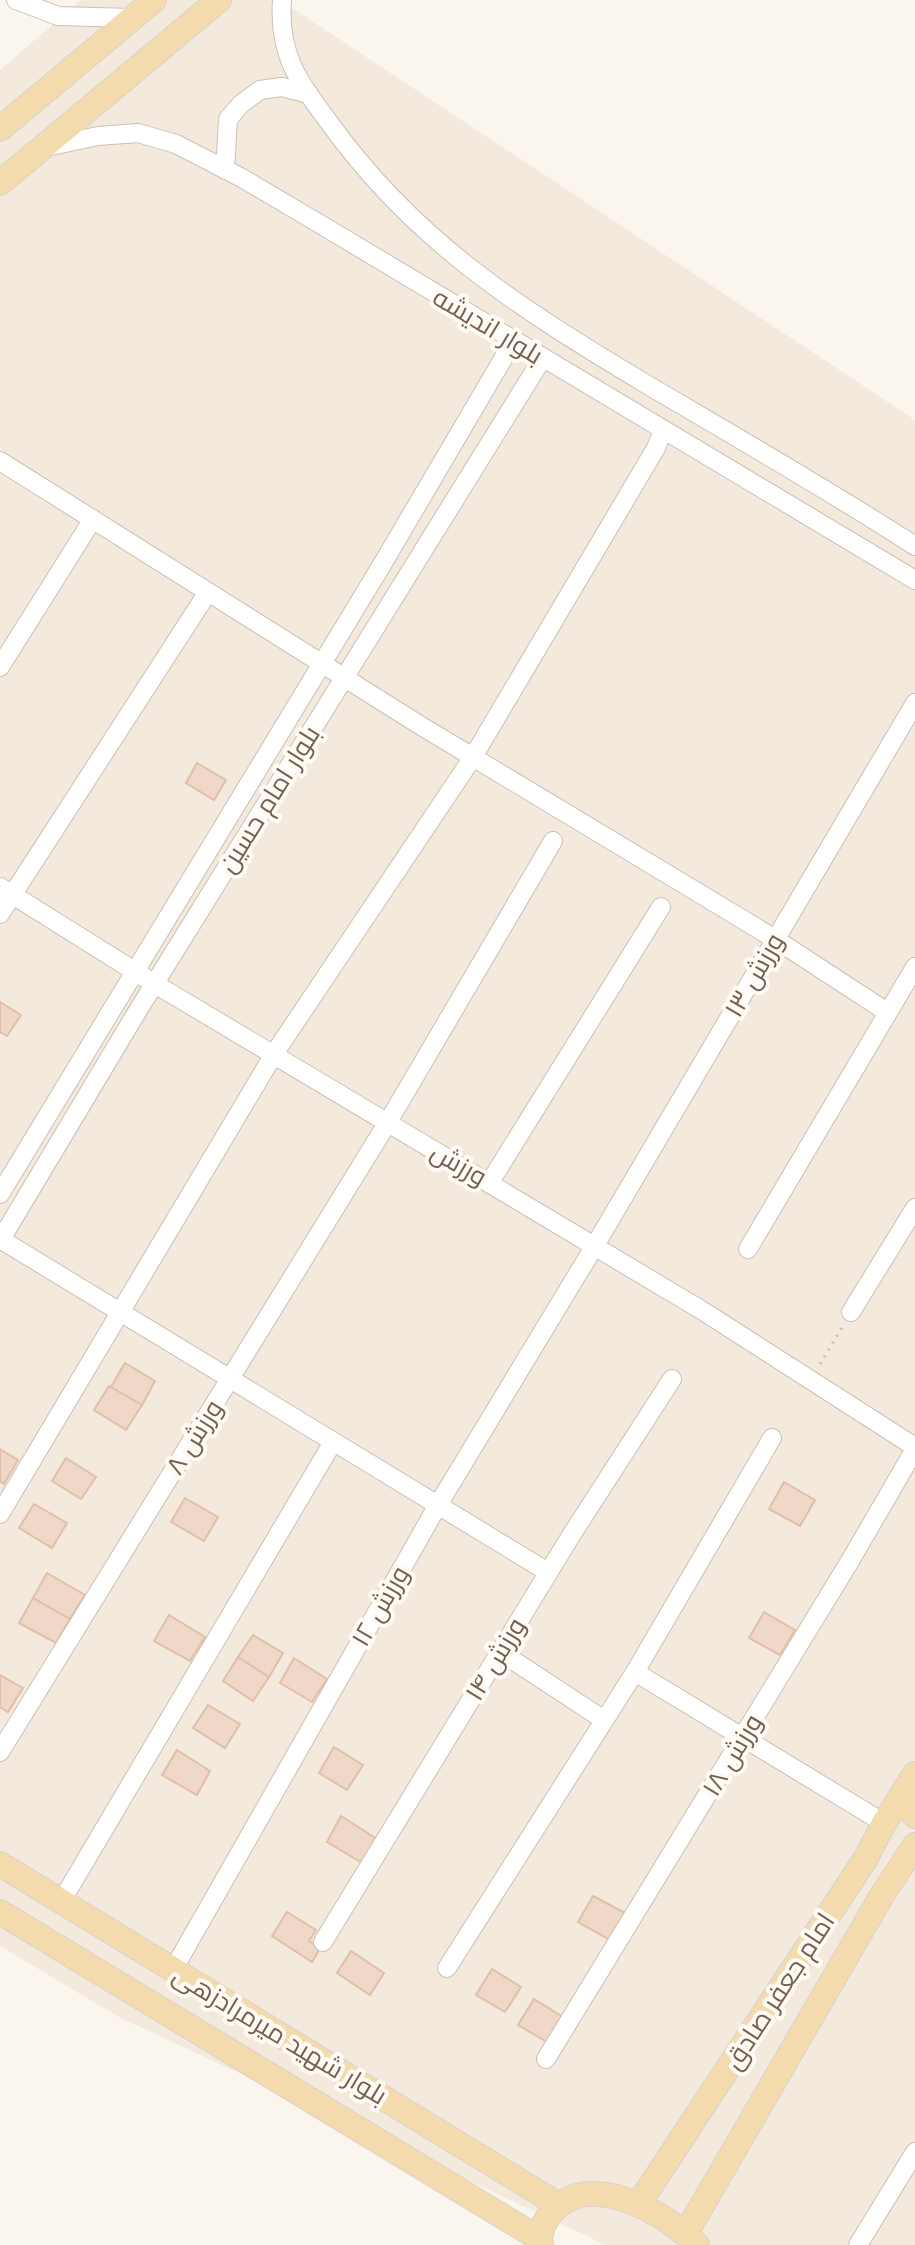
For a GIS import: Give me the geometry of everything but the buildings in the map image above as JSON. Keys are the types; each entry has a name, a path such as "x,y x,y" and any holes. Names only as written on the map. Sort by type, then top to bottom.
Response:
{"main road":[{"path":"0,129 154,0"},
{"path":"0,183 219,0"},
{"name":"امام جعفر صادق","path":"638,2205 866,1858 915,1774"},
{"path":"915,1791 909,1809 915,1816"},
{"path":"866,1858 882,1844 891,1851 881,1897"},
{"name":"امام جعفر صادق","path":"692,2239 881,1897 915,1845"},
{"name":"بلوار شهید میرمرادزهی","path":"0,1864 559,2205"},
{"name":"بلوار شهید میرمرادزهی","path":"0,1912 540,2242"},
{"path":"540,2242 551,2213 559,2205 591,2194 611,2195 638,2205 692,2239"}],"street":[{"path":"16,0 58,16 132,18"},
{"name":"بلوار اندیشه","path":"282,0 280,25 286,55 309,94 355,158 410,216 461,263 508,298 915,546"},
{"path":"225,170 228,119 241,104 260,90 282,87 309,94"},
{"name":"بلوار اندیشه","path":"43,147 98,136 138,133 176,144 225,170 915,580"},
{"name":"بلوار امام حسین","path":"0,1194 322,664 513,342"},
{"name":"بلوار امام حسین","path":"0,1240 542,359"},
{"path":"0,1514 274,1054 473,757 656,448 663,430"},
{"path":"0,461 322,664 775,939 887,1012"},
{"path":"0,667 93,519"},
{"path":"0,914 6,890 208,592"},
{"name":"ورزش ۱۳","path":"594,1247 915,703"},
{"name":"ورزش ۸","path":"0,1752 388,1122 553,841"},
{"name":"ورزش","path":"6,890 155,984 490,1182 811,1379 915,1448"},
{"path":"490,1182 661,907"},
{"path":"748,1249 915,967"},
{"path":"851,1312 915,1208"},
{"path":"0,1240 548,1572"},
{"name":"ورزش ۱۲","path":"173,1970 438,1505 594,1247"},
{"name":"ورزش ۱۴","path":"323,1942 499,1651 672,1379"},
{"path":"447,1968 635,1672 772,1438"},
{"path":"61,1902 333,1442"},
{"name":"ورزش ۱۸","path":"546,2059 850,1561 915,1448"},
{"path":"499,1651 604,1720"},
{"path":"635,1672 884,1823"},
{"path":"858,2245 915,2152"}],"path":[{"path":"811,1379 851,1312"}],"shaded area":[{"path":"81,0 280,0 915,420 915,2245 606,2245 117,2016 0,1946 0,70"}]}
